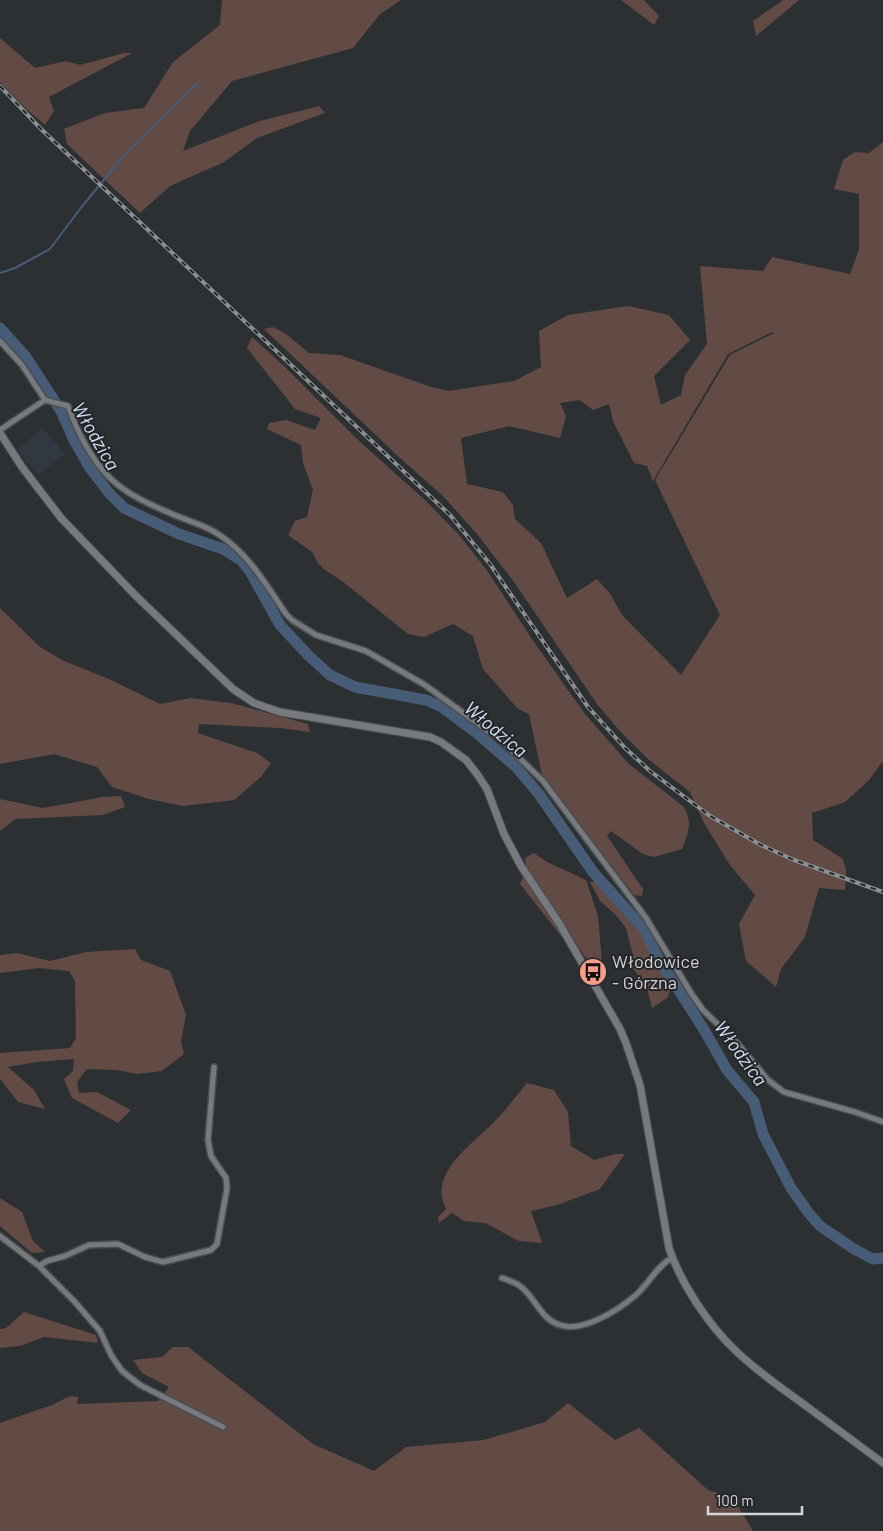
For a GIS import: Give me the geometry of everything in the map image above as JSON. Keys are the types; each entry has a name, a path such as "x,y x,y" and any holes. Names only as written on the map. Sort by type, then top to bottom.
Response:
{"street":[{"path":"0,341 22,365 48,400 68,406 80,437 111,479 138,498 204,527 231,543 249,561 292,620 316,635 366,651 425,684 503,742 520,757 544,781 646,918 703,1010 738,1044 760,1071 776,1086 794,1095 883,1122"},
{"path":"48,400 0,432 22,467 61,518 137,596 233,689 253,702 280,712 430,737 441,742 466,760 487,789 504,834 521,866 559,922 610,1011 626,1043 640,1085 664,1228 672,1258 692,1294 736,1352 883,1463"},
{"path":"39,1266 47,1261 89,1245 118,1244 145,1257 163,1262 211,1250 218,1244 227,1188 226,1178 211,1156 208,1140 214,1067"},
{"path":"0,1236 39,1266 91,1319 100,1331 111,1355 122,1371 140,1385 223,1427"},
{"path":"502,1278 519,1286 552,1322 560,1326 571,1326 590,1323 612,1313 638,1294 665,1262 672,1258"}],"shaded area":[{"path":"222,0 401,0 380,14 353,48 232,81 190,131 183,151 260,121 319,106 325,113 257,138 224,162 170,186 140,213 67,144 64,129 105,113 144,108 173,62 220,25"},
{"path":"621,0 644,0 659,16 654,25"},
{"path":"783,0 799,0 756,36 753,21"},
{"path":"0,38 35,68 66,61 80,65 124,53 132,53 49,97 54,111 45,125 26,109 0,82"},
{"path":"883,142 883,761 869,780 845,802 812,813 813,840 843,859 846,870 845,890 819,888 805,937 781,969 776,987 746,961 739,924 755,895 730,865 704,823 690,792 648,759 618,729 597,704 514,582 477,534 443,496 264,329 273,327 286,334 309,353 340,355 431,387 448,391 514,381 541,367 539,331 568,315 628,306 669,315 690,340 654,376 661,405 681,395 685,375 707,344 700,266 763,271 772,257 850,274 859,250 859,194 834,189 843,160 855,152 869,153","holes":["772,332 774,333 730,355 655,480 720,615 681,675 622,615 611,595 597,579 567,598 541,543 515,519 513,505 503,492 467,484 461,438 509,426 560,438 566,416 560,403 580,400 593,410 609,404 613,421 634,463 647,466 653,481 728,354"]},
{"path":"252,337 359,441 425,500 460,536 488,572 534,642 585,714 629,764 684,807 689,823 688,833 682,849 654,857 643,854 611,831 607,836 643,889 642,896 634,895 542,775 529,714 518,709 483,669 473,636 453,624 424,637 408,634 342,581 324,569 312,552 288,535 295,521 307,517 313,490 303,463 301,445 267,429 269,423 286,420 315,430 321,418 295,409 247,348"},
{"path":"43,428 65,454 38,475 17,450"},
{"path":"0,608 40,647 62,660 111,680 160,704 190,698 231,703 308,724 310,732 280,728 199,724 198,733 257,753 271,763 261,777 234,800 183,806 149,799 112,787 97,767 54,754 0,764"},
{"path":"121,796 125,807 103,815 15,819 0,831 0,799 43,808 103,797"},
{"path":"534,853 547,862 586,880 598,916 602,963 592,966 578,947 561,936 520,884 526,869 525,858"},
{"path":"590,882 596,882 616,904 653,938 674,975 668,997 652,1008 647,988 632,967 633,955 626,928 615,914 600,901"},
{"path":"135,949 141,960 170,971 186,1015 181,1042 184,1054 162,1071 137,1074 117,1070 87,1069 77,1082 79,1093 97,1092 131,1110 118,1123 72,1098 64,1079 73,1071 74,1059 8,1067 34,1090 45,1109 18,1102 0,1079 0,1053 70,1048 76,1038 75,981 69,971 39,968 0,973 0,955 17,953 50,961 86,952"},
{"path":"527,1083 554,1090 568,1112 571,1146 594,1160 616,1154 625,1154 600,1189 557,1205 531,1211 542,1243 519,1241 485,1223 464,1221 452,1213 439,1223 438,1217 446,1209 442,1196 443,1183 447,1171"},
{"path":"0,1198 22,1212 33,1241 45,1252 32,1253 0,1226"},
{"path":"24,1312 96,1335 98,1343 44,1337 20,1346 0,1348 0,1329 6,1328"},
{"path":"173,1347 188,1347 313,1444 374,1471 406,1447 484,1440 545,1422 568,1403 615,1440 639,1428 708,1490 733,1498 753,1531 0,1531 0,1423 52,1405 70,1396 78,1397 77,1404 158,1401 169,1387 142,1373 133,1360 162,1357"}],"waterway":[{"path":"0,273 15,268 50,249 126,153 198,83"},
{"name":"Włodzica","path":"0,328 26,357 61,411 74,440 90,468 109,493 124,508 179,534 223,549 241,560 250,571 280,625 330,675 355,687 426,700 442,707 478,734 516,767 539,794 593,872 645,930 656,955 703,1028 727,1070 754,1102 763,1134 791,1188 808,1212 820,1226 854,1249 873,1259 883,1258"}],"railway":[{"path":"0,86 41,129 450,515 490,564 588,707 625,748 650,771 710,816 761,845 794,860 883,892"}],"place":[{"name":"Włodowice - Górzna","path":"593,972"}]}
